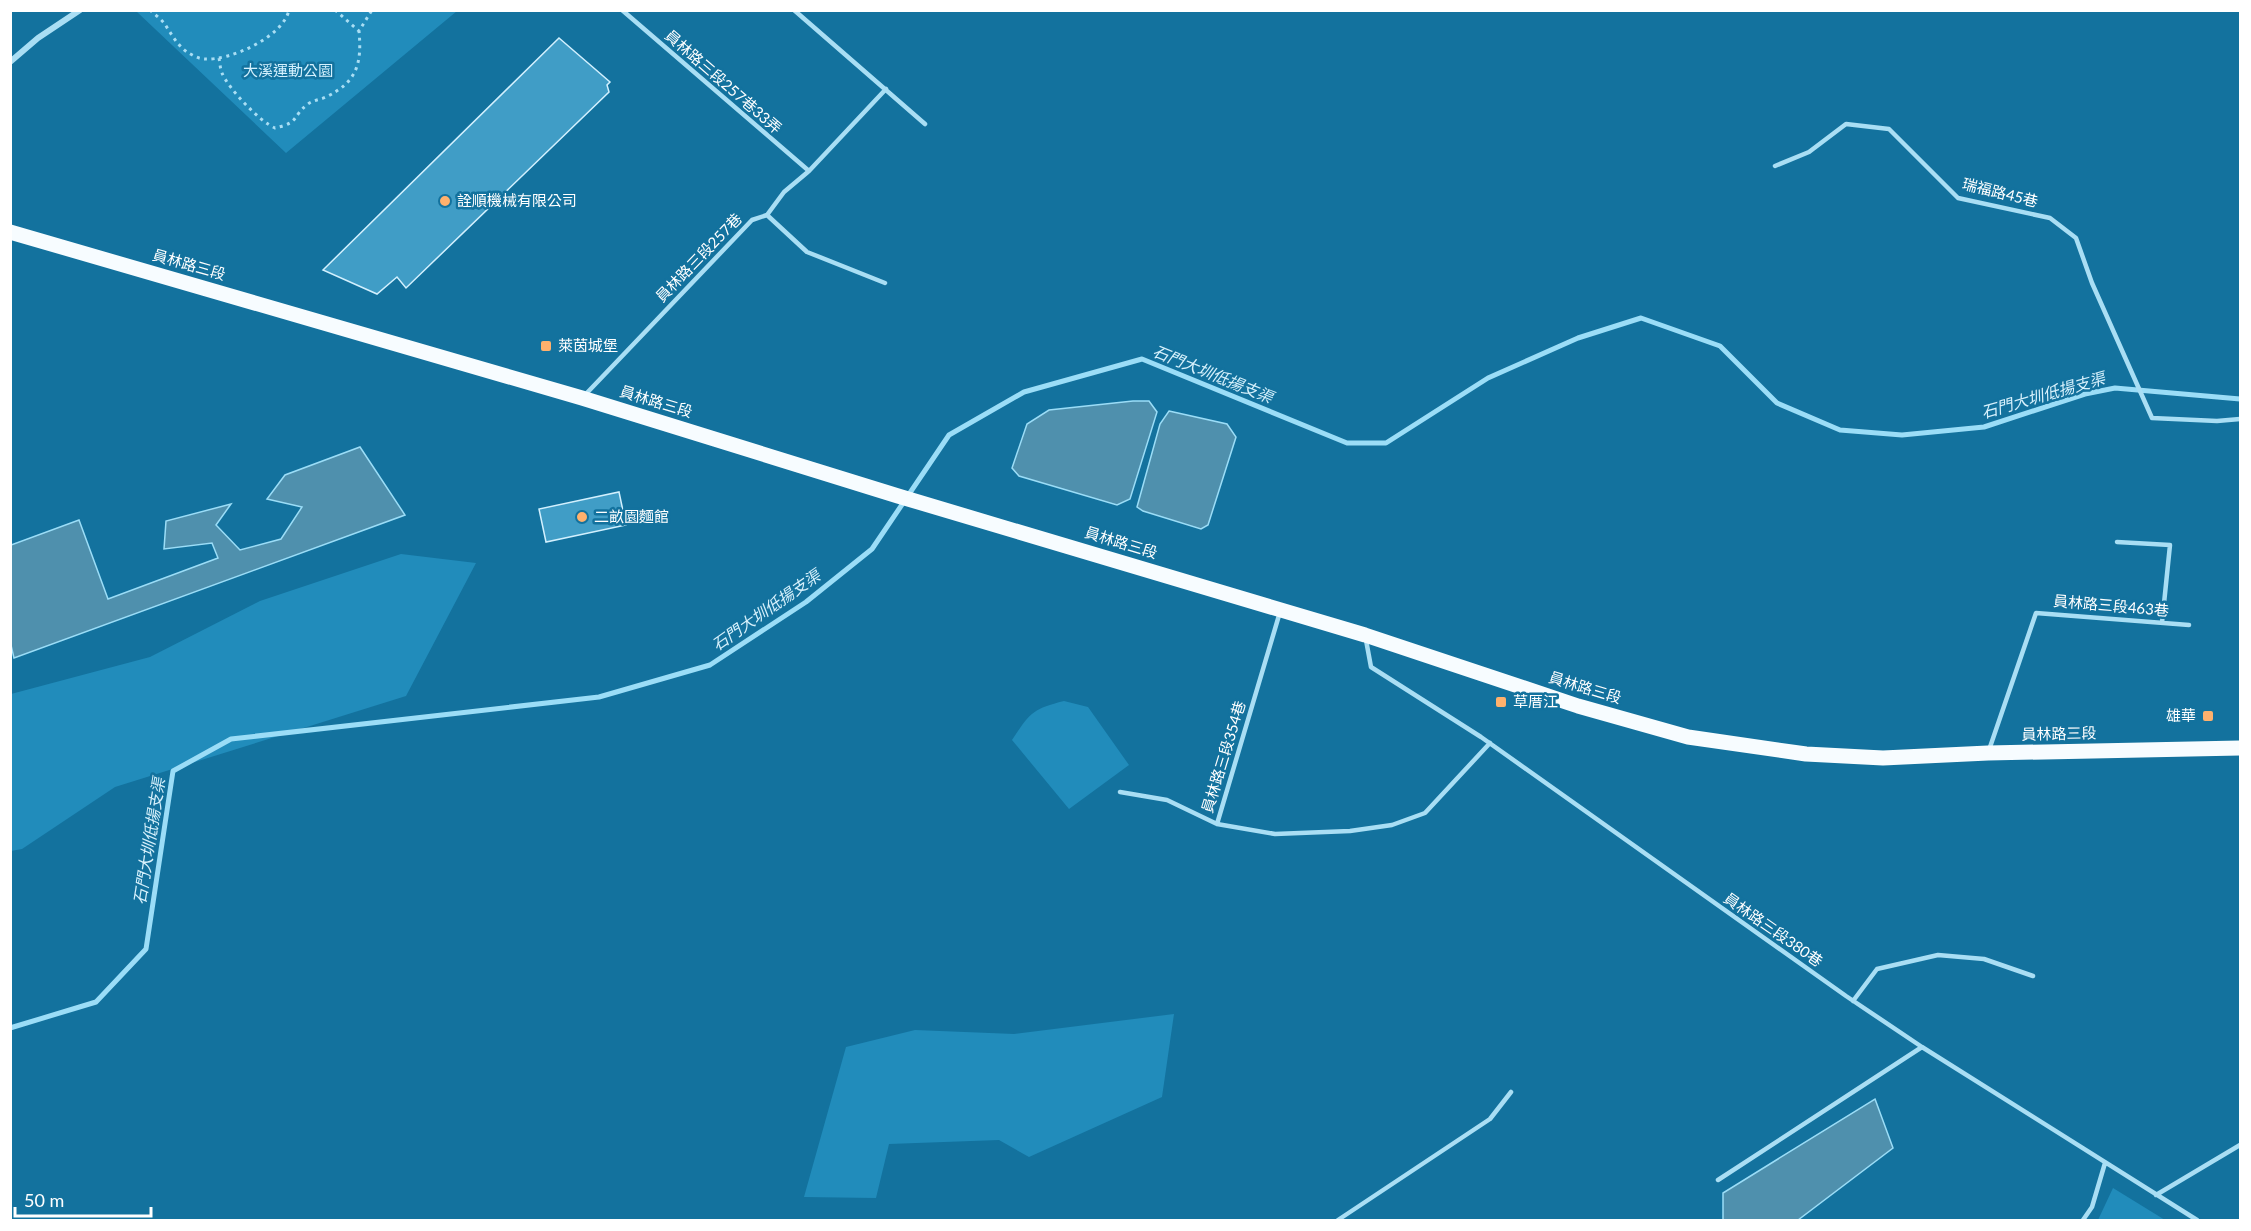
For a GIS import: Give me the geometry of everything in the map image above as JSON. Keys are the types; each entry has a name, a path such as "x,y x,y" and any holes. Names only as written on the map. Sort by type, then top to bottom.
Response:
{"main road":[{"name":"員林路三段","path":"10,232 582,398 898,496 1365,634 1578,706 1688,736 1806,754 1883,758 1988,753 2241,748"}],"street":[{"path":"13,60 38,38 80,10"}],"lane":[{"name":"員林路三段257巷33弄","path":"622,10 809,171"},
{"path":"794,10 925,124"},
{"path":"10,51 13,60"},
{"name":"員林路三段257巷","path":"582,398 752,220 767,215 784,192 809,171 886,88"},
{"name":"瑞福路45巷","path":"1775,166 1809,152 1846,124 1889,129 1958,198 2050,218 2076,238 2092,283 2152,418 2217,421 2241,419"},
{"path":"767,215 807,252 885,283"},
{"path":"2117,542 2170,545 2162,623"},
{"name":"員林路三段354巷","path":"1281,609 1216,825 1275,834 1350,831 1392,825 1425,813 1490,743"},
{"name":"員林路三段463巷","path":"1988,753 2036,613 2188,625"},
{"name":"員林路三段380巷","path":"1365,634 1371,667 1490,743 1852,1001 2197,1221"},
{"path":"1120,792 1167,800 1216,825"},
{"path":"1852,1001 1876,969 1938,955 1984,959 2033,976"},
{"path":"1718,1180 1922,1047"},
{"path":"1338,1221 1490,1119 1511,1092"},
{"path":"2156,1195 2241,1145"},
{"path":"2083,1221 2092,1207 2105,1163"}],"path":[{"path":"150,10 163,22 173,39 187,52 202,59 219,58 262,42 278,29 289,10"},
{"path":"335,10 358,31"},
{"path":"219,58 222,74 254,113 276,129 292,124 310,102 341,89 348,81 360,60 358,31 372,10"}],"green space":[{"name":"大溪運動公園","path":"136,11 457,11 286,153"},
{"path":"401,554 476,563 406,696 115,787 22,849 11,851 11,694 150,657 260,601"},
{"path":"1064,701 1088,707 1129,765 1069,809 1012,740 1033,713"},
{"path":"1174,1014 1162,1097 1029,1157 999,1140 889,1144 876,1198 804,1197 846,1047 915,1030 1014,1034"},
{"path":"2113,1188 2165,1220 2098,1220"}],"shaded area":[{"path":"1149,401 1157,412 1130,499 1117,505 1019,476 1012,468 1027,424 1049,410"},
{"path":"1169,411 1227,424 1236,437 1208,525 1201,529 1143,511 1137,507 1160,424"},
{"path":"360,447 405,515 14,658 10,641 11,545 79,520 108,599 218,558 212,543 164,549 166,521 231,504 216,525 240,550 281,539 302,507 267,499 285,475"},
{"path":"1875,1099 1893,1148 1798,1220 1723,1220 1723,1193"}],"building":[{"name":"詮順機械有限公司","path":"559,38 610,82 607,85 609,92 406,288 397,277 377,294 323,270"},
{"name":"二畝園麵館","path":"619,492 626,525 546,542 539,509"}],"waterway":[{"name":"石門大圳低揚支渠","path":"10,1028 96,1002 146,949 173,771 231,739 599,697 710,665 806,602 872,549 949,435 1024,392 1142,359 1347,443 1386,443 1488,378 1578,338 1641,318 1720,346 1777,403 1840,430 1902,435 1984,427 2085,394 2115,388 2240,399"}],"place":[{"name":"詮順機械有限公司","path":"445,201"},
{"name":"萊茵城堡","path":"546,346"},
{"name":"二畝園麵館","path":"582,517"},
{"name":"草厝江","path":"1501,702"},
{"name":"雄華","path":"2208,716"}]}
